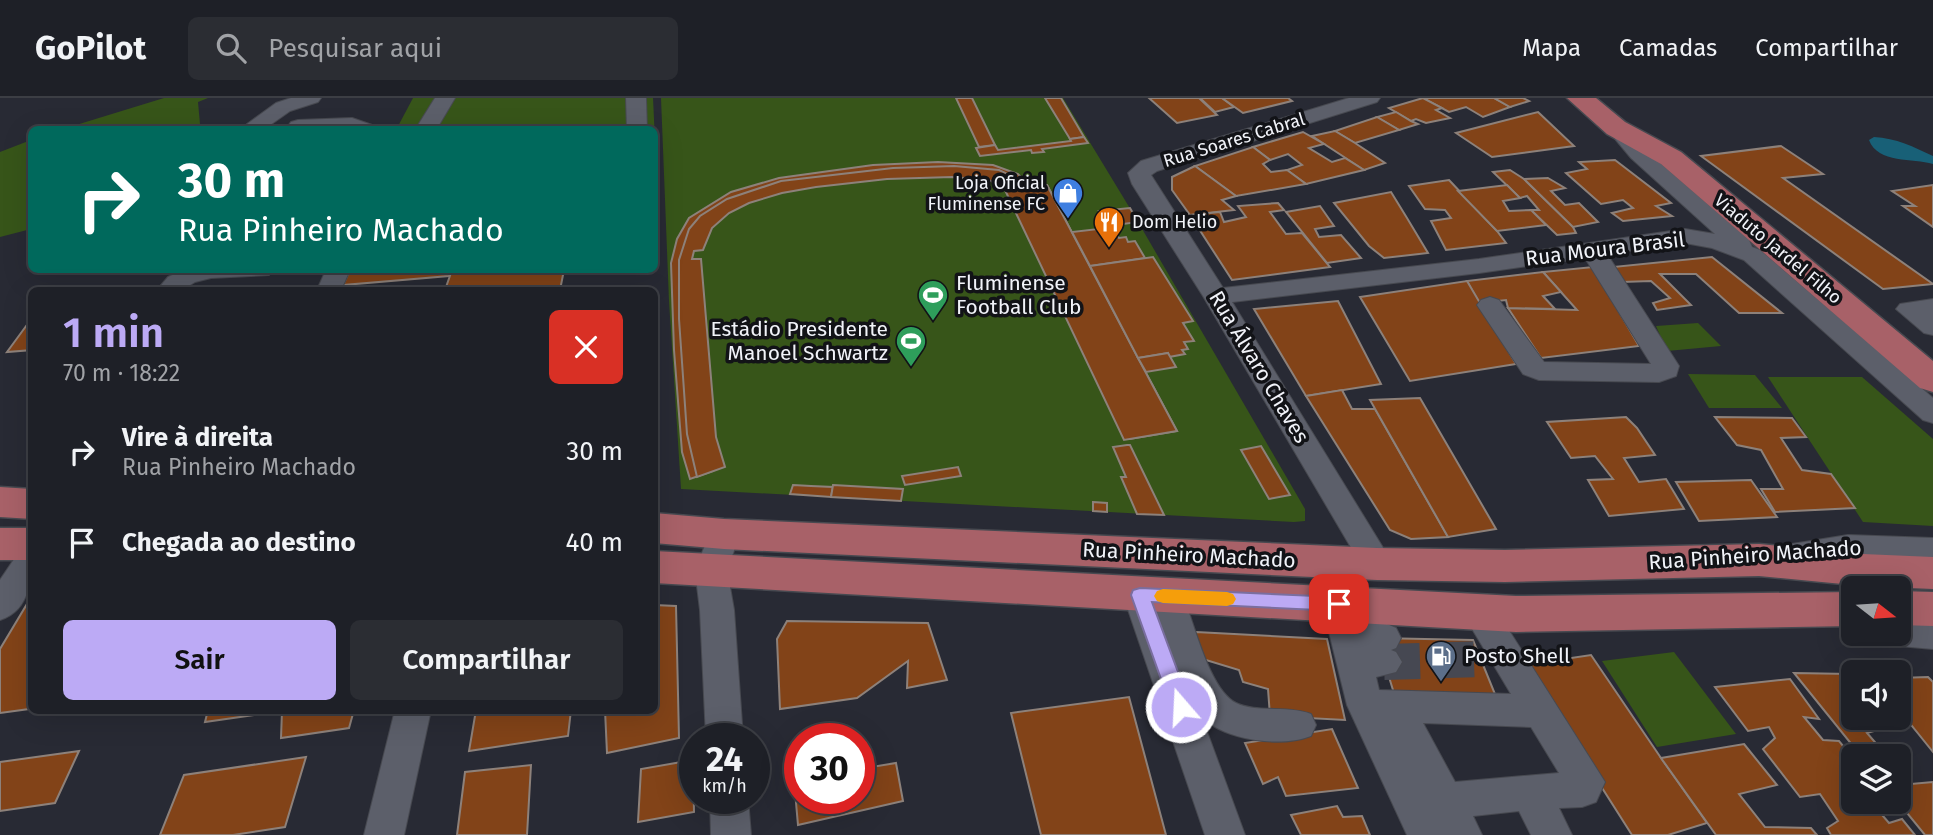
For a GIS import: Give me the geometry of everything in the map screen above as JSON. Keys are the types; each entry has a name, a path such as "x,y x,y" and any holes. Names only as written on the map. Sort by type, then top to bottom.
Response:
{"main road":[{"name":"Viaduto Jardel Filho","path":"1580,98 1616,128 1671,158 1764,252 1933,380"},
{"path":"0,502 28,504"},
{"name":"Rua Pinheiro Machado","path":"658,529 718,552 1341,612 1479,611 1516,614 1798,610"},
{"path":"0,544 28,544"},
{"name":"Rua Pinheiro Machado","path":"658,566 718,552 1505,566 1759,560"},
{"path":"1759,560 1841,585"},
{"path":"1911,578 1933,573"},
{"path":"1798,610 1841,596"}],"street":[{"path":"255,126 283,107 311,98"},
{"path":"428,126 445,98"},
{"path":"636,98 637,126"},
{"name":"Rua Soares Cabral","path":"1139,173 1149,166 1370,98"},
{"path":"299,126 357,126"},
{"name":"Rua Álvaro Chaves","path":"1139,173 1143,184 1216,296 1377,564"},
{"name":"Rua Moura Brasil","path":"1216,296 1479,266 1685,236 1764,252 1933,413"},
{"path":"1490,304 1533,368 1539,371 1660,373 1666,370 1620,290 1592,250"},
{"path":"171,287 175,282 201,273"},
{"path":"1913,302 1933,327"},
{"name":"Rua Pinheiro Machado","path":"1759,560 1848,547 1933,550"},
{"path":"718,552 717,610 724,723"},
{"path":"0,607 28,564"},
{"path":"1153,595 1176,628 1195,672 1220,712 1239,720 1298,725"},
{"path":"1153,595 1225,835"},
{"name":"Rua Pinheiro Machado","path":"1798,610 1841,619"},
{"path":"1444,801 1582,789 1586,782 1539,711 1494,659 1479,611"},
{"path":"1341,612 1374,655 1380,706 1427,835"},
{"path":"1380,706 1539,711"},
{"path":"1380,706 1444,801 1462,835"},
{"path":"384,835 412,714"},
{"path":"1529,792 1552,835"},
{"path":"730,814 731,835"}],"green space":[{"path":"164,98 208,98 198,102 198,126 73,126"},
{"path":"413,98 653,98 654,126 398,126"},
{"name":"Fluminense Football Club","path":"661,98 1063,98 1305,509 1305,521 681,489 669,301"},
{"path":"28,141 28,230 0,237 0,152"},
{"path":"1698,323 1721,346 1667,351 1656,326"},
{"path":"1688,374 1755,375 1782,408 1709,408"},
{"path":"1768,377 1862,377 1933,439 1933,526 1863,522"},
{"path":"1674,652 1736,734 1657,747 1602,661"}],"water":[{"path":"1874,137 1919,149 1933,156 1933,164 1888,157 1874,148 1869,140"}],"building":[{"path":"956,98 972,98 995,145 979,147"},
{"path":"1045,98 1061,98 1084,137 1070,139"},
{"path":"1149,98 1199,98 1217,115 1177,123"},
{"path":"1200,98 1222,98 1234,107 1215,112"},
{"path":"1222,98 1288,98 1292,101 1243,113"},
{"path":"1423,98 1494,98 1510,107 1483,117 1466,107 1449,112"},
{"path":"1423,98 1442,108 1436,110 1450,118 1426,123 1416,119 1411,121 1389,108"},
{"path":"1494,98 1523,98 1529,101 1510,107"},
{"path":"1396,112 1418,124 1399,130 1377,117"},
{"path":"1538,112 1574,146 1492,157 1456,133"},
{"path":"1377,117 1399,130 1355,143 1335,131"},
{"path":"1335,131 1385,163 1364,170 1312,136"},
{"path":"1303,132 1324,144 1309,148 1332,162 1345,158 1364,170 1306,184 1287,170 1302,165 1288,154 1270,160 1253,147"},
{"path":"1084,137 1088,143 1042,149 1044,152 1032,153 1031,150 980,156 976,148 995,145 998,150"},
{"path":"1781,146 1823,174 1783,178 1933,284 1883,289 1701,156"},
{"path":"1253,147 1270,160 1263,164 1271,172 1287,170 1306,184 1236,196 1195,166"},
{"path":"1615,160 1671,203 1656,206 1672,216 1623,221 1612,213 1633,208 1623,200 1601,204 1566,173 1587,169 1579,162"},
{"path":"938,162 993,165 1018,174 1031,187 1015,189 999,177 970,172 906,172 809,182 740,200 714,215 700,229 692,249 690,285 702,431 705,452 713,471 690,479 682,452 671,263 677,239 689,218 731,192 779,178 873,165"},
{"path":"954,166 999,170 1014,177 1025,188 1005,190 989,180 952,177 887,179 816,187 749,203 729,213 712,228 703,250 694,251 692,259 701,259 716,437 725,467 697,477 687,434 679,319 679,260 689,229 700,216 727,199 781,181 893,168"},
{"path":"1195,166 1236,196 1222,200 1234,210 1190,215 1172,190 1172,177"},
{"path":"1510,170 1524,179 1576,233 1557,235 1531,210 1539,210 1527,196 1520,198 1493,172"},
{"path":"1548,178 1565,188 1551,191 1565,205 1579,203 1598,222 1573,227 1524,179"},
{"path":"1449,180 1506,243 1446,250 1431,221 1451,218 1445,210 1425,209 1409,186"},
{"path":"1047,185 1177,431 1130,439 1010,190"},
{"path":"1047,185 1177,431 1124,440 1005,190"},
{"path":"1507,185 1520,198 1503,201 1509,211 1531,210 1546,225 1497,231 1458,191"},
{"path":"1933,185 1933,227 1903,206 1915,206 1892,191"},
{"path":"1391,192 1428,253 1384,258 1369,246 1334,203"},
{"path":"1278,203 1284,210 1270,212 1286,234 1302,233 1330,267 1232,280 1190,215 1220,212 1224,222 1246,217 1238,206"},
{"path":"1320,206 1334,226 1315,229 1319,237 1341,235 1361,258 1327,263 1286,212"},
{"path":"1130,208 1138,222 1108,226 1099,211"},
{"path":"1098,229 1102,237 1117,235 1119,238 1126,237 1128,242 1135,241 1145,258 1090,266 1072,232"},
{"path":"1153,257 1193,321 1183,323 1194,341 1184,342 1188,349 1182,350 1185,354 1169,357 1168,353 1138,358 1090,266"},
{"path":"1712,257 1782,313 1739,313 1696,274 1660,274 1691,305 1657,310 1653,303 1670,298 1651,281 1622,282 1613,267"},
{"path":"1593,267 1639,346 1541,358 1508,308 1577,310 1543,272"},
{"path":"1543,272 1561,292 1543,296 1555,309 1508,308 1506,300 1479,303 1467,281"},
{"path":"349,273 450,273 449,276 343,285"},
{"path":"451,273 563,273 561,287 446,287"},
{"path":"1467,281 1516,364 1410,381 1360,297"},
{"path":"1338,301 1381,384 1306,396 1254,309"},
{"path":"28,323 28,350 7,352"},
{"path":"1168,353 1176,367 1146,372 1138,358"},
{"path":"1342,390 1352,409 1375,409 1448,537 1411,539 1390,530 1306,396"},
{"path":"1420,398 1496,529 1448,537 1370,400"},
{"path":"1626,417 1655,455 1624,458 1639,482 1666,479 1684,509 1609,516 1588,480 1613,479 1595,456 1571,458 1547,422"},
{"path":"1715,417 1792,418 1806,437 1781,438 1802,470 1831,474 1855,508 1775,512 1761,489 1783,489 1761,450 1737,445"},
{"path":"1130,445 1164,515 1137,514 1121,477 1126,477 1113,447"},
{"path":"1261,446 1290,495 1269,499 1241,450"},
{"path":"958,467 961,476 905,485 902,476"},
{"path":"1751,480 1777,517 1699,521 1676,482"},
{"path":"793,485 833,487 831,497 790,494"},
{"path":"833,485 903,489 901,501 831,497"},
{"path":"1093,502 1107,503 1107,512 1093,511"},
{"path":"27,604 28,709 0,713 0,649"},
{"path":"658,605 676,606 679,738 607,753 605,714 658,714"},
{"path":"787,621 928,623 947,680 907,688 908,661 857,698 780,709 777,639"},
{"path":"1196,632 1327,639 1345,720 1270,716 1268,689 1243,682 1239,670 1196,657"},
{"name":"Posto Shell","path":"1377,638 1473,640 1499,704 1397,703"},
{"path":"1591,655 1707,823 1668,835 1632,835 1524,665"},
{"path":"1794,673 1841,674 1841,730 1878,730 1867,733 1877,744 1851,744"},
{"path":"1928,677 1933,682 1933,752 1911,725 1911,678"},
{"path":"1790,679 1819,719 1804,717 1823,740 1839,741 1841,744 1841,814 1881,814 1889,823 1902,819 1915,835 1831,835 1827,828 1838,821 1820,794 1800,797 1763,749 1775,738 1769,727 1748,731 1715,687"},
{"path":"1129,697 1166,835 1041,835 1011,713"},
{"path":"207,714 261,714 205,722"},
{"path":"282,714 353,714 349,728 281,738"},
{"path":"475,714 571,714 568,736 469,751"},
{"path":"1332,729 1358,788 1286,796 1278,777 1263,784 1245,743"},
{"path":"1744,744 1777,785 1739,794 1765,827 1811,828 1817,835 1716,835 1661,758"},
{"path":"79,751 55,803 0,811 0,762"},
{"path":"306,757 285,827 233,835 160,835 184,775"},
{"path":"679,762 679,814 683,814 638,822 641,769"},
{"path":"896,763 903,801 875,807 875,766"},
{"path":"531,765 527,835 457,835 465,772"},
{"path":"1933,782 1933,835 1925,835 1908,814 1911,814 1911,784"},
{"path":"1337,806 1343,817 1362,816 1370,835 1301,835 1291,815"},
{"path":"797,814 846,814 798,825"}],"tunnel":[{"path":"1384,662 1481,659"}],"slow traffic":[{"path":"1163,596 1227,599"}],"place":[{"name":"Loja Oficial Fluminense FC","path":"1068,220"},
{"name":"Dom Helio","path":"1109,249"},
{"name":"Fluminense Football Club","path":"933,322"},
{"name":"Estádio Presidente Manoel Schwartz","path":"911,368"},
{"name":"Posto Shell","path":"1441,683"}],"route":[{"path":"1181,707 1140,595 1339,604"}]}
